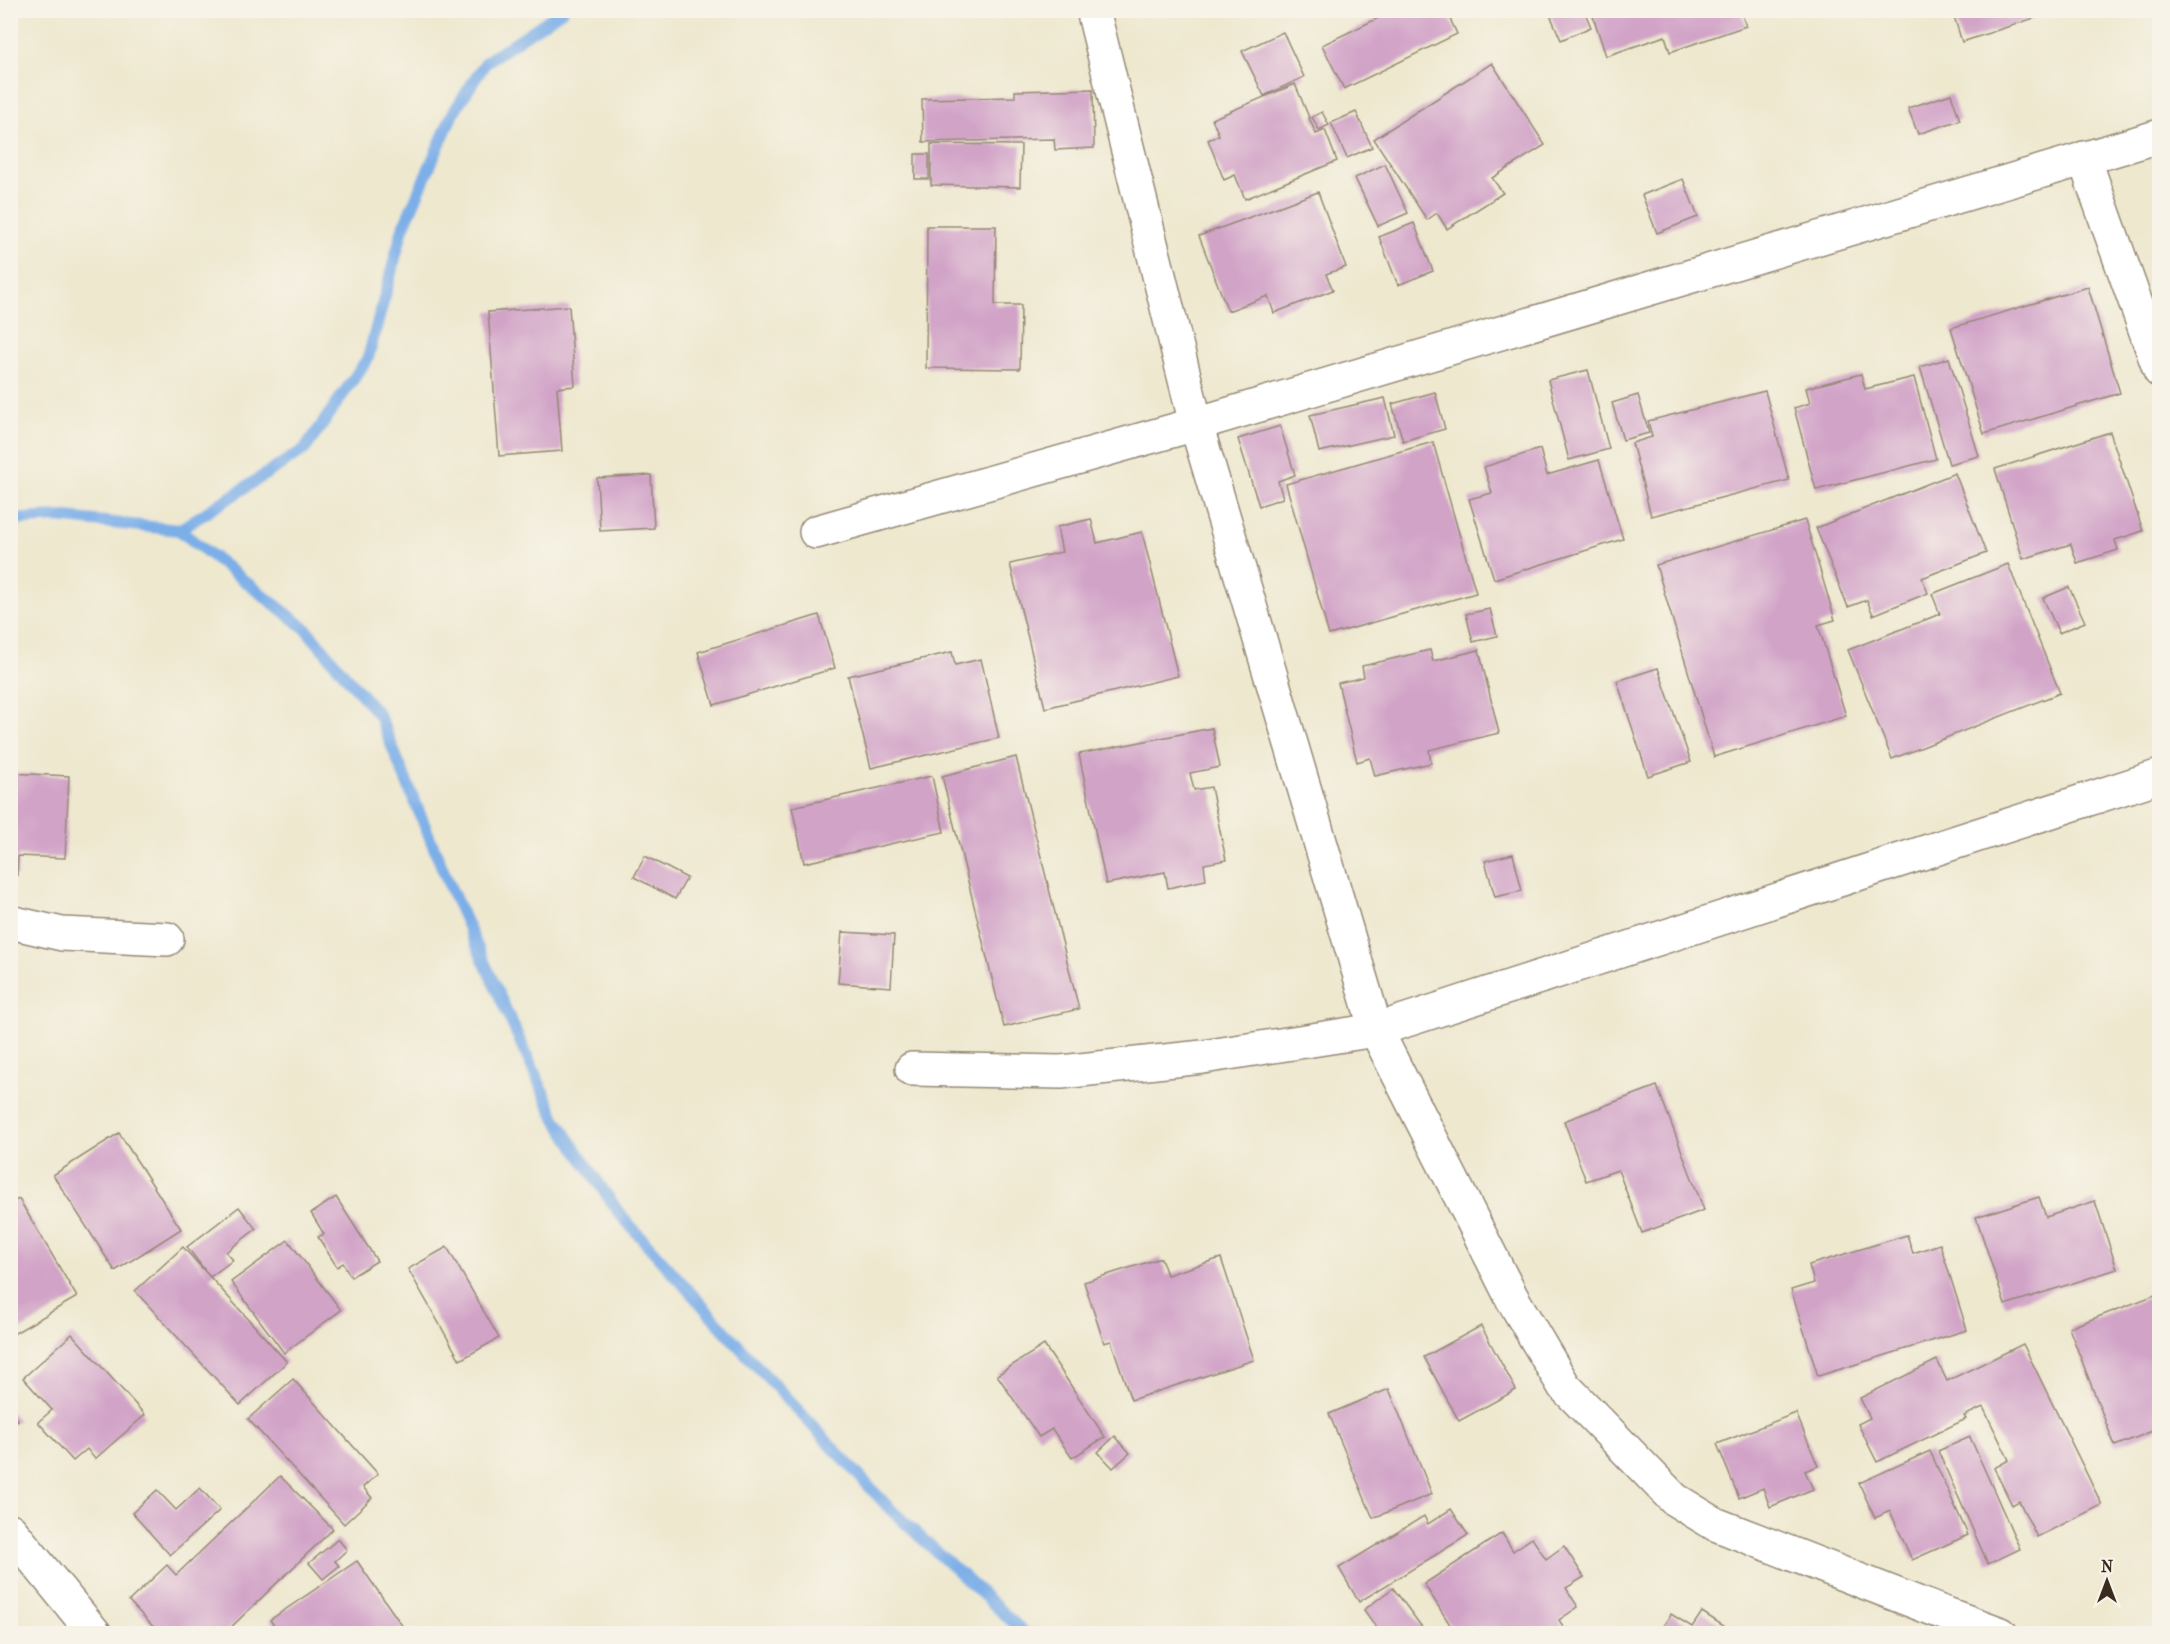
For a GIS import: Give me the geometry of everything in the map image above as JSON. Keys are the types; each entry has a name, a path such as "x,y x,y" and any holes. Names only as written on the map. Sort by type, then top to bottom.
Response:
{"street":[{"path":"1093,10 1196,424 1376,1030 1512,1298 1564,1386 1674,1499 1715,1524 2001,1634"},
{"path":"816,532 1196,424 2160,136"},
{"path":"2084,158 2160,371"},
{"path":"912,1069 1061,1072 1203,1057 1376,1030 2160,776"},
{"path":"10,922 62,934 167,939"},
{"path":"10,1530 95,1634"}],"building":[{"path":"1395,10 1446,10 1457,34 1344,89 1322,45"},
{"path":"1548,10 1584,10 1591,27 1561,40"},
{"path":"1591,10 1740,10 1746,26 1670,52 1665,36 1606,56"},
{"path":"1952,10 2055,10 2055,11 1962,42"},
{"path":"1283,32 1304,77 1264,96 1242,51"},
{"path":"1492,63 1545,145 1492,178 1503,193 1447,229 1437,213 1427,220 1374,139"},
{"path":"1295,84 1316,134 1325,130 1337,161 1245,199 1235,175 1224,180 1208,140 1219,135 1212,119"},
{"path":"1093,89 1094,148 1055,150 1054,139 923,142 922,99 1015,97 1015,91"},
{"path":"1951,94 1960,120 1918,134 1908,108"},
{"path":"1322,112 1329,125 1319,130 1312,117"},
{"path":"1356,112 1372,147 1347,158 1331,123"},
{"path":"931,144 1021,145 1020,187 931,185"},
{"path":"915,154 929,154 929,179 915,179"},
{"path":"1385,164 1408,213 1378,226 1355,178"},
{"path":"1683,179 1698,217 1657,233 1642,195"},
{"path":"1318,192 1346,267 1326,274 1333,290 1274,313 1268,296 1228,311 1199,236"},
{"path":"1414,223 1433,271 1398,285 1379,237"},
{"path":"927,226 996,226 995,305 1021,305 1020,369 926,368"},
{"path":"2088,287 2120,393 1984,434 1951,328"},
{"path":"569,306 575,386 557,388 562,451 499,456 488,312"},
{"path":"1949,358 1979,456 1949,464 1920,367"},
{"path":"1588,370 1609,449 1569,460 1548,380"},
{"path":"1861,374 1865,389 1914,377 1936,459 1816,490 1794,408 1810,403 1806,388"},
{"path":"1765,391 1789,480 1651,516 1632,443 1652,437 1648,421"},
{"path":"1435,392 1445,429 1403,441 1392,404"},
{"path":"1638,395 1649,433 1623,440 1612,403"},
{"path":"1385,398 1394,435 1319,452 1310,415"},
{"path":"1280,426 1295,475 1278,481 1283,498 1259,506 1238,439"},
{"path":"2110,432 2143,531 2115,540 2118,550 2077,563 2071,544 2023,559 1995,469"},
{"path":"1433,442 1476,593 1329,635 1286,484"},
{"path":"1540,449 1547,475 1599,460 1623,539 1494,579 1469,499 1492,493 1484,467"},
{"path":"1955,473 1986,553 1922,578 1928,593 1873,615 1867,600 1848,607 1816,528"},
{"path":"651,475 654,528 600,531 597,478"},
{"path":"1091,519 1097,543 1142,532 1178,676 1045,708 1010,564 1062,552 1057,527"},
{"path":"1805,520 1835,620 1818,625 1846,716 1714,757 1656,565"},
{"path":"2008,564 2060,693 1892,759 1848,650 1940,614 1932,594"},
{"path":"2069,587 2085,622 2059,633 2043,598"},
{"path":"1490,609 1497,636 1473,642 1466,614"},
{"path":"819,615 835,668 714,705 698,652"},
{"path":"1430,650 1433,661 1479,650 1499,733 1429,750 1431,763 1375,776 1370,758 1357,762 1338,683 1364,677 1362,666"},
{"path":"952,652 955,665 981,659 999,738 871,768 848,676"},
{"path":"1658,668 1691,762 1648,776 1617,681"},
{"path":"1212,728 1220,767 1190,773 1194,790 1211,787 1226,860 1204,864 1206,880 1168,888 1165,872 1106,884 1079,754"},
{"path":"1016,757 1079,1009 1004,1027 942,776"},
{"path":"10,773 69,776 65,858 18,856 17,876 10,876"},
{"path":"932,776 944,832 804,863 792,807"},
{"path":"1513,854 1522,891 1495,897 1485,861"},
{"path":"645,856 687,878 675,899 634,877"},
{"path":"842,932 894,935 891,987 838,983"},
{"path":"1657,1086 1704,1210 1642,1233 1618,1170 1586,1181 1564,1121"},
{"path":"119,1133 181,1229 115,1271 53,1175"},
{"path":"336,1197 377,1261 351,1277 343,1263 337,1267 318,1237 324,1234 311,1213"},
{"path":"2039,1197 2046,1217 2095,1201 2117,1269 2005,1305 1976,1217"},
{"path":"19,1199 77,1297 10,1336 10,1203"},
{"path":"239,1207 256,1229 226,1252 233,1260 210,1277 187,1247"},
{"path":"1907,1235 1913,1253 1940,1244 1967,1330 1818,1376 1791,1290 1814,1283 1809,1265"},
{"path":"288,1240 341,1310 284,1353 231,1282"},
{"path":"183,1247 287,1362 240,1405 135,1291"},
{"path":"447,1247 499,1338 460,1360 408,1269"},
{"path":"1161,1258 1167,1275 1221,1258 1254,1360 1131,1400 1111,1341 1104,1343 1084,1282"},
{"path":"2160,1293 2160,1428 2115,1446 2069,1328"},
{"path":"1481,1326 1516,1390 1459,1421 1424,1357"},
{"path":"72,1334 145,1415 95,1459 87,1449 73,1461 38,1422 52,1410 23,1378"},
{"path":"2023,1344 2102,1505 2037,1537 2019,1501 2012,1505 1994,1468 2009,1460 1983,1407 1964,1416 1966,1419 1877,1462 1858,1424 1870,1418 1860,1398 1937,1360 1947,1381"},
{"path":"1044,1345 1105,1437 1072,1458 1052,1429 1039,1437 997,1375"},
{"path":"293,1379 378,1474 363,1487 372,1498 344,1524 248,1419"},
{"path":"1389,1389 1432,1494 1373,1518 1329,1414"},
{"path":"10,1411 18,1420 10,1426"},
{"path":"1796,1413 1818,1466 1805,1471 1813,1489 1770,1507 1763,1488 1739,1498 1717,1444"},
{"path":"1115,1436 1130,1453 1113,1468 1098,1452"},
{"path":"1970,1437 2020,1549 1988,1564 1938,1451"},
{"path":"1930,1451 1968,1535 1912,1560 1890,1511 1875,1518 1859,1483"},
{"path":"280,1476 333,1529 224,1634 160,1634 129,1601 167,1565 176,1575"},
{"path":"200,1488 220,1510 170,1555 132,1513 157,1490 176,1510"},
{"path":"1451,1509 1468,1535 1359,1602 1339,1568 1424,1516 1428,1524"},
{"path":"1502,1533 1513,1551 1532,1538 1546,1559 1564,1546 1584,1577 1566,1588 1578,1607 1559,1620 1568,1634 1456,1634 1424,1584"},
{"path":"338,1539 347,1550 335,1561 339,1566 323,1579 309,1563"},
{"path":"357,1561 403,1627 395,1634 275,1634 278,1631 270,1620"},
{"path":"1393,1588 1427,1634 1381,1634 1364,1610"},
{"path":"1702,1612 1736,1634 1658,1634 1671,1614 1692,1627"}],"waterway":[{"path":"179,530 305,449 368,358 403,228 453,113 486,62 563,10"},
{"path":"10,520 57,517 179,530 305,628 379,715 451,889 555,1118 619,1213 890,1509 1026,1634"}]}
